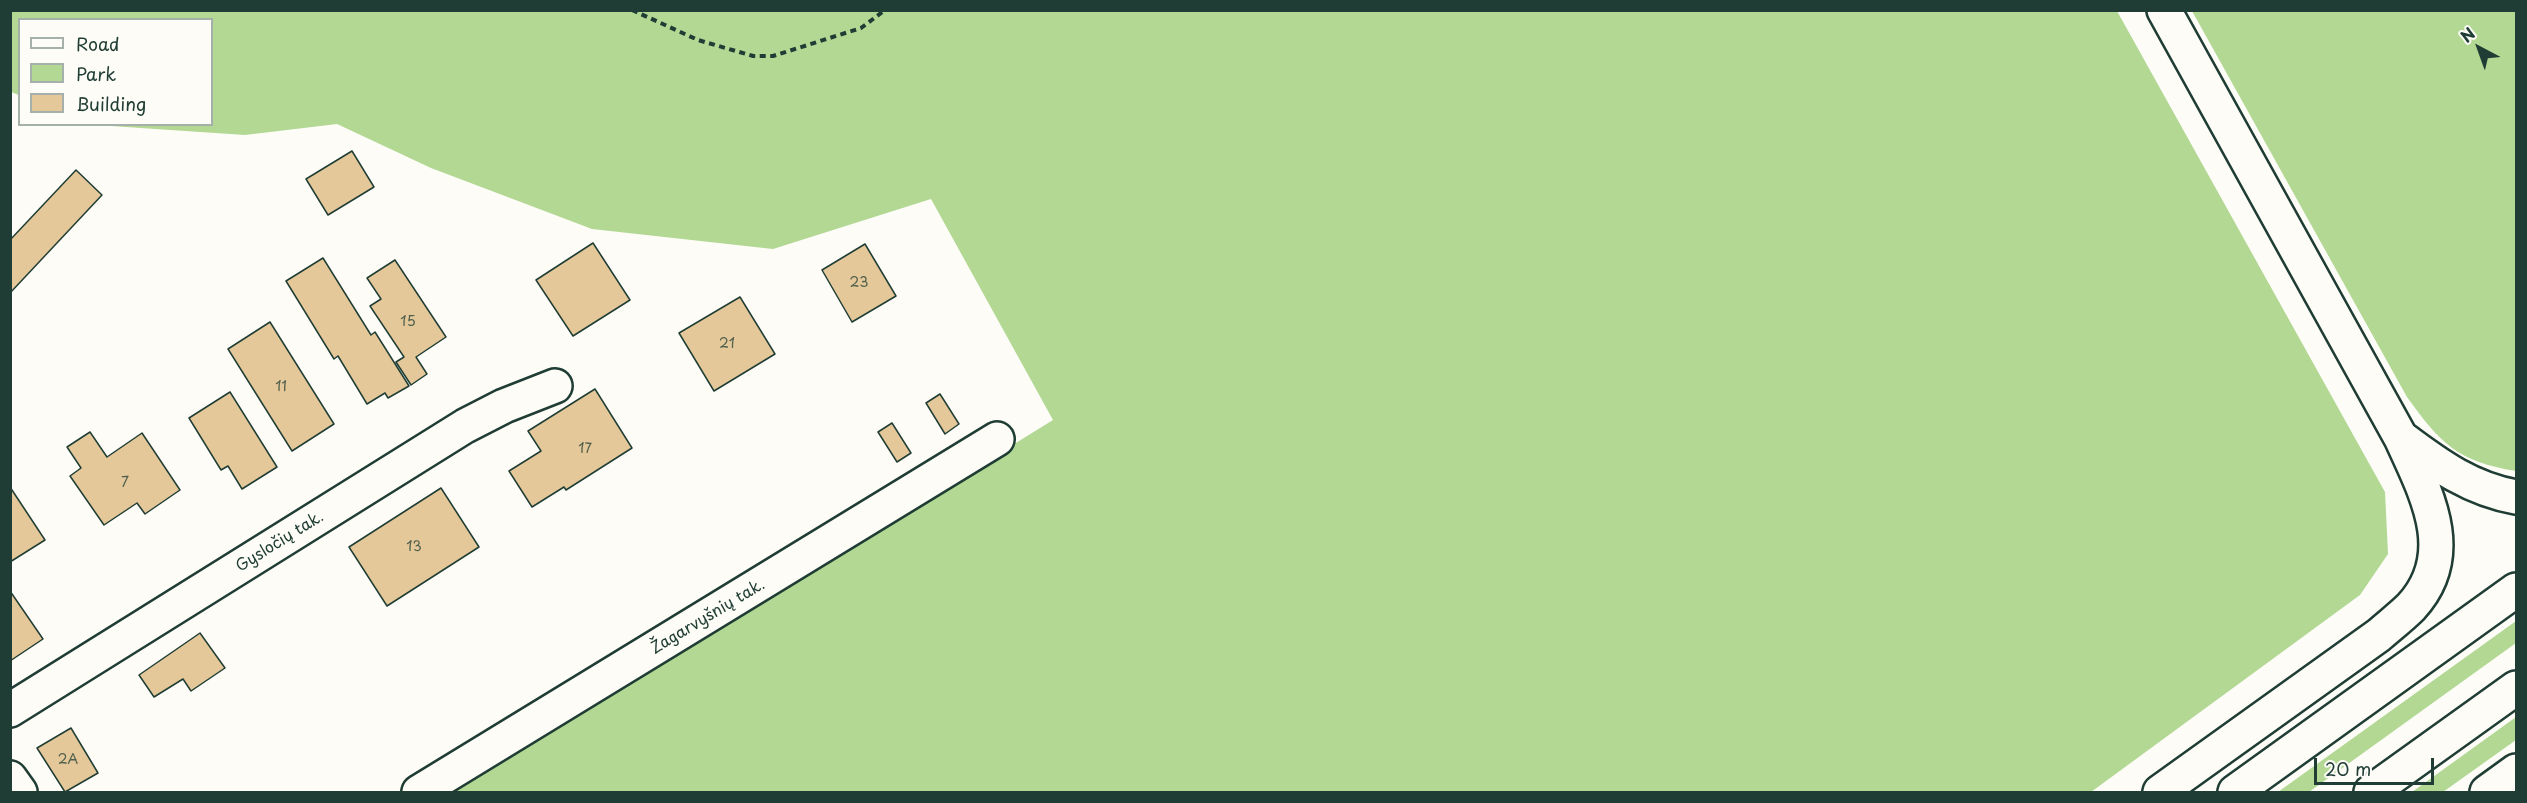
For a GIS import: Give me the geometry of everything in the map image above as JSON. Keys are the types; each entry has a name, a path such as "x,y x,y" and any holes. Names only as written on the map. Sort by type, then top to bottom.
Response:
{"main road":[{"path":"2160,792 2379,635 2412,606 2432,573 2438,541 2428,499 2402,438 2164,10"},
{"name":"Gysločių tak.","path":"10,710 465,426 504,406 555,386"},
{"path":"2402,438 2450,473 2490,492 2517,497"},
{"name":"Žagarvyšnių tak.","path":"419,792 997,439"},
{"path":"2235,792 2517,590"},
{"path":"2372,792 2517,688"},
{"path":"2487,792 2517,771"},
{"path":"10,778 20,792"}],"path":[{"path":"632,10 698,40 753,56 773,56 861,28 885,10"}],"green space":[{"path":"10,11 2117,11 2385,492 2388,554 2360,595 2091,792 451,792 1053,420 931,199 773,249 592,229 431,168 337,124 245,135 111,126 213,126 213,18 18,18 18,95 11,92"},
{"path":"2192,11 2516,11 2516,471 2479,462 2452,448 2430,427 2407,397"},
{"path":"2516,621 2516,643 2309,792 2278,792"},
{"path":"2516,717 2516,740 2443,792 2412,792"}],"building":[{"path":"352,151 374,187 328,215 306,179"},
{"path":"76,170 102,195 10,293 10,240"},
{"path":"593,243 630,300 573,336 536,280"},
{"path":"865,244 896,296 852,322 822,270"},
{"path":"323,258 371,335 375,332 409,386 388,398 385,393 367,404 338,356 334,359 286,281"},
{"path":"395,260 446,337 416,357 427,374 411,385 396,362 404,357 370,306 381,299 367,278"},
{"path":"740,297 775,354 714,391 679,333"},
{"path":"270,322 334,424 292,451 228,349"},
{"path":"595,389 632,448 566,490 564,487 532,507 509,471 541,451 528,431"},
{"path":"230,392 277,467 242,489 228,466 221,470 189,418"},
{"path":"940,394 959,424 945,434 926,403"},
{"path":"892,423 911,453 897,462 878,432"},
{"path":"90,432 107,457 142,433 180,490 145,514 137,503 104,525 70,476 81,468 67,447"},
{"path":"10,487 45,540 10,562"},
{"path":"441,488 479,547 387,606 349,547"},
{"path":"10,591 43,639 10,661"},
{"path":"200,633 225,668 191,691 183,679 154,697 139,675"},
{"path":"71,728 98,773 65,792 37,748"}]}
